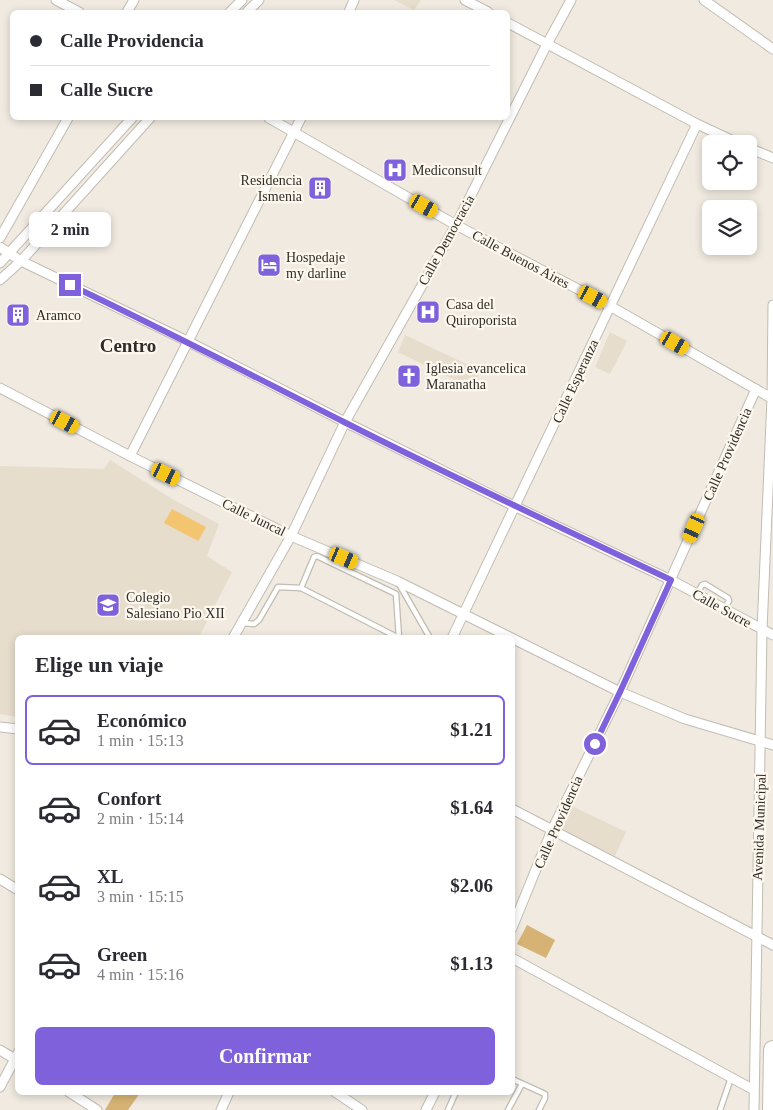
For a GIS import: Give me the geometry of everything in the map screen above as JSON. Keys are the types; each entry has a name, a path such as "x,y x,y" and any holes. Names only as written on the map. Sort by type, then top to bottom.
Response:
{"highway":[{"path":"772,1110 773,1050"}],"street":[{"path":"56,0 75,10"},
{"path":"232,10 242,0"},
{"path":"250,10 259,0"},
{"path":"465,0 484,10"},
{"name":"Calle Democracia","path":"510,117 571,0"},
{"path":"704,0 773,49"},
{"path":"510,24 721,135"},
{"path":"0,238 67,120"},
{"path":"0,263 130,120"},
{"path":"0,280 21,260 148,120"},
{"name":"Calle Buenos Aires","path":"273,120 456,224 610,306 772,398"},
{"path":"130,456 300,120"},
{"name":"Calle Democracia","path":"234,635 291,536 345,422 456,224 509,120"},
{"name":"Calle Esperanza","path":"453,635 697,124"},
{"path":"757,151 773,158"},
{"name":"Calle Sucre","path":"0,247 21,260 187,341 345,422 671,580 773,635"},
{"name":"Avenida Municipal","path":"754,1110 755,936 761,743 762,630 772,398 773,305"},
{"name":"Calle Juncal","path":"0,388 130,456 291,536 398,580 507,635"},
{"name":"Calle Providencia","path":"515,921 552,830 620,692 756,389"},
{"name":"Calle Juncal","path":"515,639 620,692 685,718 761,743 773,745"},
{"path":"0,727 15,729"},
{"path":"515,811 773,945"},
{"path":"0,880 15,888"},
{"path":"515,960 754,1090"},
{"path":"0,1050 15,1058"},
{"path":"0,1087 15,1060"},
{"path":"74,1095 97,1110"},
{"path":"220,1110 228,1095"},
{"path":"340,1095 362,1110"},
{"path":"426,1110 434,1095"}],"lane":[{"path":"302,588 314,557 317,556 396,594 399,635"},
{"path":"398,580 428,635"},
{"path":"241,622 254,624 259,620 278,587 302,588 393,635"},
{"path":"720,1110 731,1078"},
{"path":"515,1080 545,1094 539,1110"},
{"path":"508,1110 522,1084"},
{"path":"448,1110 455,1095"}],"shaded area":[{"path":"394,0 421,0 414,10"},
{"path":"610,332 627,341 610,374 595,367"},
{"path":"405,335 481,371 471,388 398,352"},
{"name":"Colegio Salesiano Pio XII","path":"110,460 174,500 219,524 207,556 232,572 200,635 15,635 15,717 0,714 0,466 104,469"},
{"path":"172,509 206,527 198,541 164,523"},
{"path":"572,806 626,832 615,856 561,829"},
{"path":"527,925 555,940 546,958 517,944"},
{"path":"114,1095 139,1095 128,1110 105,1110"}],"place":[{"name":"Mediconsult","path":"395,170"},
{"name":"Residencia Ismenia","path":"320,188"},
{"name":"Hospedaje my darline","path":"269,265"},
{"name":"Casa del Quiroporista","path":"428,312"},
{"name":"Aramco","path":"18,315"},
{"name":"Iglesia evancelica Maranatha","path":"409,376"},
{"name":"Colegio Salesiano Pio XII","path":"108,605"}],"district":[{"name":"Centro","path":"128,345"}],"route":[{"path":"70,285 187,341 499,498 671,580 595,744"}]}
